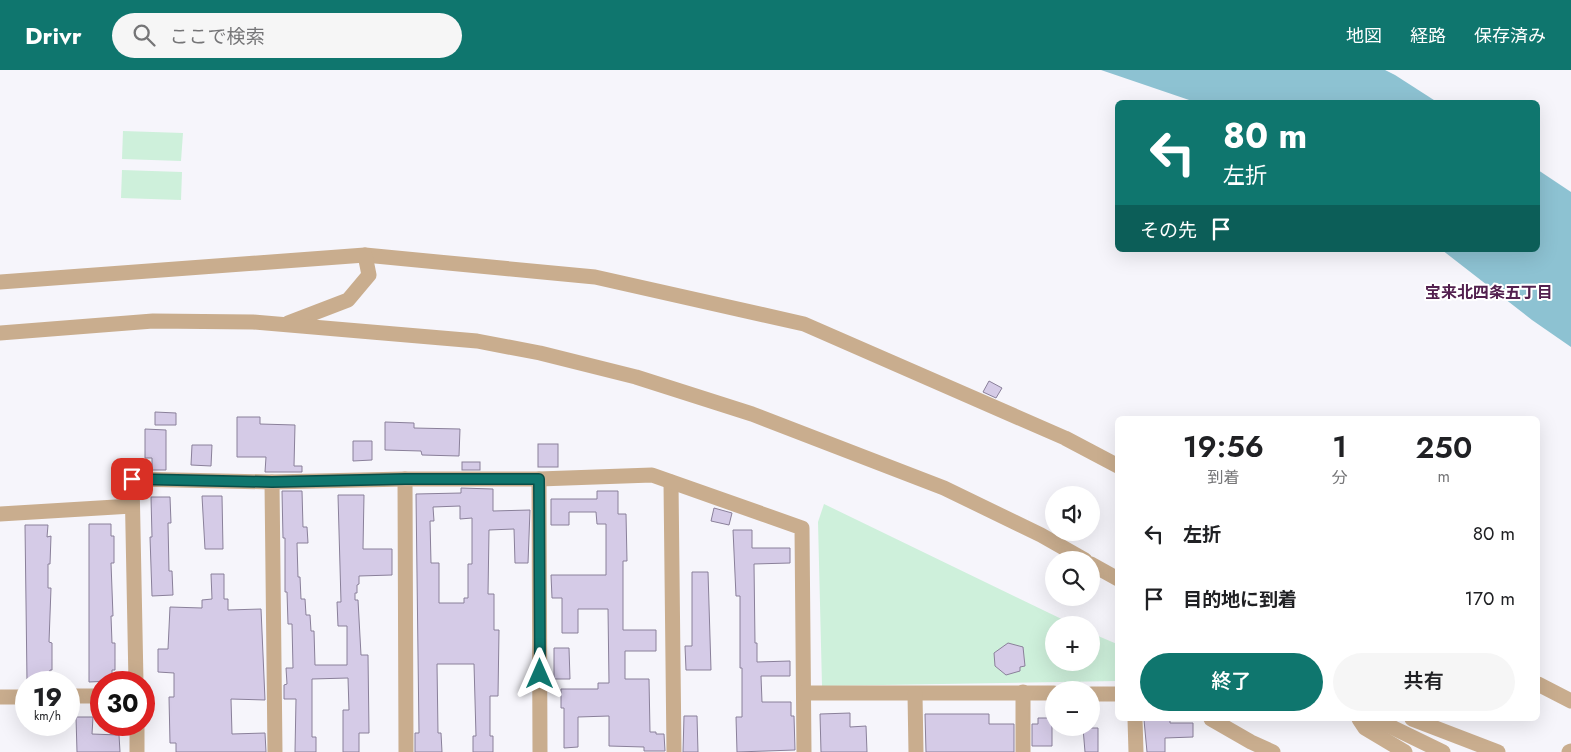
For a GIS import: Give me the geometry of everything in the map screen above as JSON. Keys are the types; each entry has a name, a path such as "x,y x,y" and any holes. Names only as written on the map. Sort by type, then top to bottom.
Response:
{"street":[{"path":"0,282 365,255 595,276 804,324 1065,438 1115,464"},
{"path":"284,325 348,300 370,275 365,255"},
{"path":"0,333 154,321 254,322 477,341 540,353 636,376 752,414 944,488 1041,535 1069,551"},
{"path":"136,671 132,479 272,482 405,479 539,479 652,475 802,528 804,752"},
{"path":"405,479 406,752"},
{"path":"539,479 540,752"},
{"path":"272,482 275,752"},
{"path":"672,482 674,752"},
{"path":"0,514 132,506"},
{"path":"1100,569 1115,577"},
{"path":"1540,685 1571,701"},
{"path":"804,692 915,694 1045,693"},
{"path":"1023,692 1023,752"},
{"path":"915,694 916,752"},
{"path":"1100,694 1115,694"},
{"path":"0,698 15,697"},
{"path":"1135,721 1136,752"},
{"path":"1214,721 1250,747 1273,752"},
{"path":"1360,721 1365,728 1405,752"},
{"path":"1379,721 1443,752"},
{"path":"1417,721 1498,752"},
{"path":"137,736 137,752"}],"green space":[{"path":"123,131 183,133 181,161 122,159"},
{"path":"122,170 182,172 181,200 121,198"},
{"path":"824,504 1055,616 1045,616 1045,671 1100,671 1100,637 1115,643 1115,681 822,686 818,522"}],"water":[{"path":"1101,70 1385,70 1434,100 1189,100"},
{"path":"1540,171 1571,192 1571,347 1532,320 1445,252 1540,252"}],"building":[{"path":"989,381 1002,388 996,398 983,392"},
{"path":"155,412 176,413 176,425 155,425"},
{"path":"237,417 260,417 260,424 295,425 294,466 302,466 302,472 265,472 266,457 237,457"},
{"path":"385,422 414,423 414,428 460,429 459,456 422,455 421,451 385,450"},
{"path":"145,429 166,430 166,470 152,470 152,458 145,458"},
{"path":"353,441 372,441 372,460 353,461"},
{"path":"538,444 558,444 558,467 538,467"},
{"path":"192,445 212,445 211,466 191,465"},
{"path":"462,462 480,462 480,470 462,470"},
{"path":"461,488 493,489 493,511 530,510 528,563 515,563 514,529 489,530 488,594 494,594 494,630 499,630 498,696 490,696 490,736 493,736 493,752 473,752 473,736 476,736 474,664 437,664 438,733 441,733 442,752 415,752 415,733 419,733 416,494 461,493","holes":["460,506 460,519 472,518 472,564 468,564 468,598 464,598 464,603 439,603 439,563 431,563 430,521 434,521 433,507"]},
{"path":"282,491 302,491 303,527 307,527 308,543 297,543 298,577 300,577 301,599 305,599 306,615 310,615 311,631 314,631 315,665 347,665 347,626 338,626 337,602 341,602 338,495 364,495 363,549 392,549 392,575 359,576 357,593 355,593 355,600 358,600 361,655 368,655 369,733 359,733 359,752 343,752 343,710 349,710 348,678 312,679 312,737 316,737 316,752 295,752 296,699 284,699 284,685 287,684 286,668 293,668 292,624 288,624 287,592 285,592 285,538 283,538"},
{"path":"597,491 618,491 618,514 626,514 627,561 623,561 623,630 656,630 656,651 625,651 625,679 649,679 650,732 664,734 665,751 644,751 644,747 609,746 609,716 578,717 578,747 564,748 564,708 561,708 561,689 598,689 598,683 609,683 608,609 578,609 578,633 562,633 562,598 552,598 551,575 606,575 606,524 597,524 596,512 569,512 569,525 551,525 551,499 597,499"},
{"path":"202,496 222,496 223,549 205,549"},
{"path":"151,497 170,497 171,523 168,523 169,571 172,571 173,595 152,596"},
{"path":"714,508 732,513 729,525 711,521"},
{"path":"89,524 111,524 111,536 114,536 114,563 111,563 113,616 111,616 112,643 115,643 115,670 90,671 89,682"},
{"path":"25,525 48,525 47,537 51,536 48,588 51,588 49,642 52,643 52,670 27,671"},
{"path":"733,530 752,530 752,548 790,548 790,563 754,564 755,643 757,643 757,662 790,661 790,676 761,676 762,702 791,702 791,716 794,716 795,750 737,752 736,717 742,717 742,668 740,668 740,596 736,596"},
{"path":"692,572 708,572 711,670 686,670 685,646 692,646"},
{"path":"211,574 224,574 224,599 228,599 228,610 261,609 265,700 231,699 232,734 265,733 266,752 176,752 176,743 170,743 169,697 174,697 174,673 158,672 158,649 168,649 170,607 202,608 202,600 212,599"},
{"path":"1008,643 1023,647 1025,666 1020,667 1020,671 1006,675 995,666 994,653"},
{"path":"554,648 569,648 570,679 554,679"},
{"path":"850,713 850,727 866,726 867,752 821,752 820,714"},
{"path":"925,714 989,714 989,724 1014,724 1014,752 926,752"},
{"path":"684,716 697,716 698,752 683,752"},
{"path":"80,717 90,717 90,736 119,736 120,752 77,752 77,736 80,736"},
{"path":"1038,718 1045,718 1045,736 1052,736 1052,746 1032,746 1032,724 1038,724"},
{"path":"1144,721 1193,723 1193,737 1165,738 1165,752 1147,752"},
{"path":"1084,736 1098,736 1098,752 1085,752"}],"district":[{"name":"宝来北四条五丁目","path":"1489,292"}],"route":[{"path":"132,479 272,482 405,479 539,479 540,674"}]}
